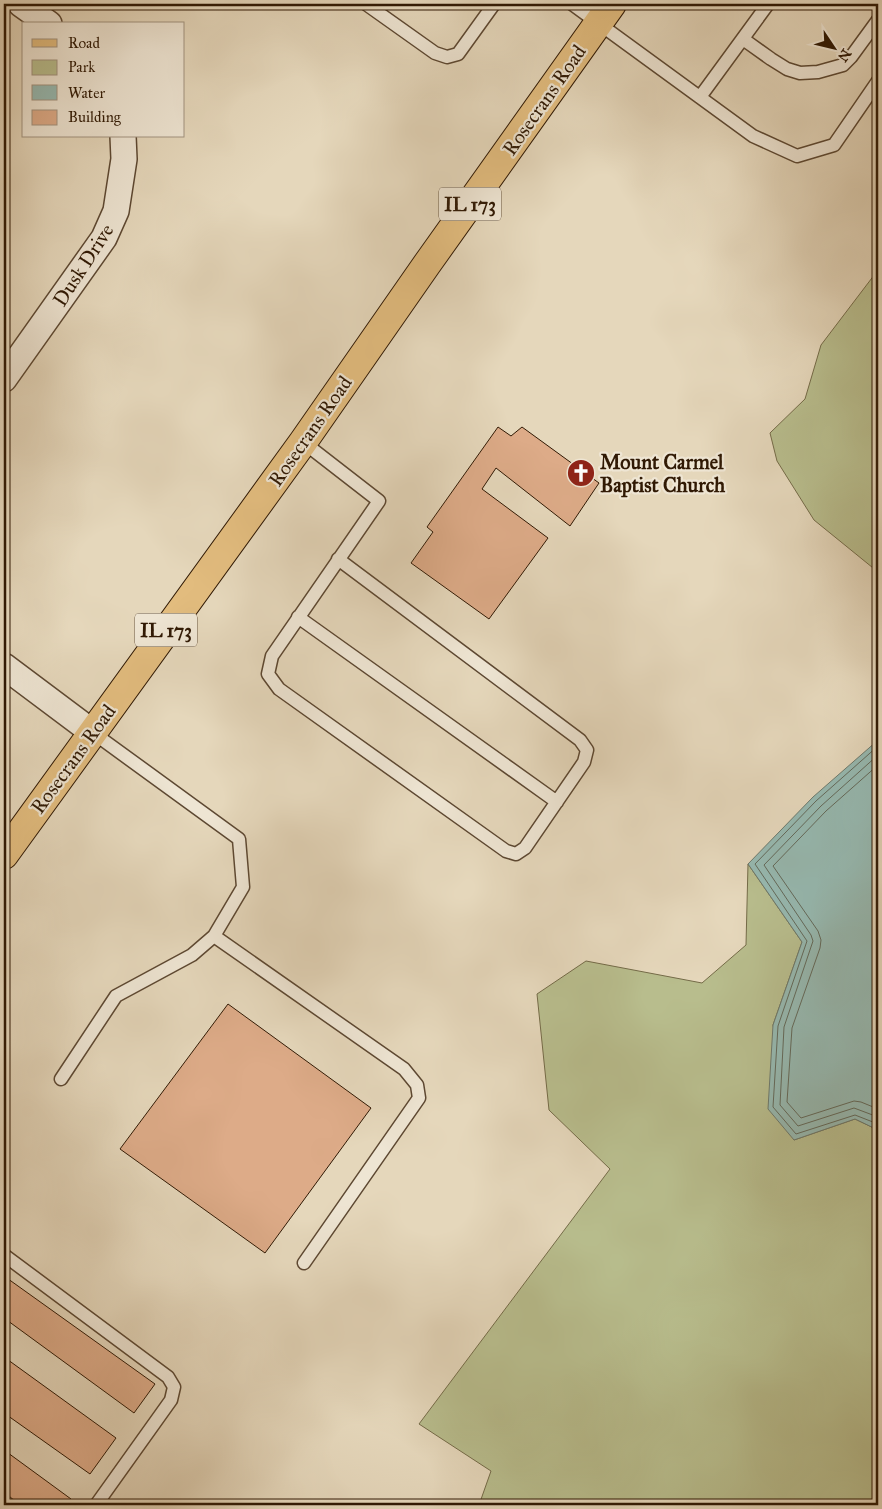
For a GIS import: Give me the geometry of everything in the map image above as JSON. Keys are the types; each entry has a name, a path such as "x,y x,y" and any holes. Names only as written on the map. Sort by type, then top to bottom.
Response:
{"main road":[{"name":"Rosecrans Road","path":"4,855 303,442 605,14"}],"street":[{"path":"21,4 46,22"},
{"name":"Dusk Drive","path":"4,379 104,238 116,211 124,159 123,138"},
{"path":"4,666 92,732"}],"lane":[{"path":"366,4 435,53 447,57 458,54 462,50 494,4"},
{"path":"572,4 605,14 700,97 753,136 797,156 834,145 878,81"},
{"path":"700,97 768,4"},
{"path":"743,39 787,69 800,73 818,72 843,65 878,20"},
{"path":"303,442 379,501 338,559 272,656 268,674 279,689 490,840 506,851 516,854 525,848 557,802 584,762 587,750 580,740 338,559"},
{"path":"298,617 557,802"},
{"path":"61,1079 116,996 192,955 214,936 243,887 239,839 92,732"},
{"path":"214,936 404,1069 417,1085 419,1098 304,1263"},
{"path":"4,1255 168,1377 174,1388 171,1400 96,1505"},
{"path":"4,1501 9,1505"}],"green space":[{"path":"878,270 878,572 814,520 777,461 770,433 805,399 821,345"},
{"path":"748,864 802,942 773,1025 794,1140 855,1119 878,1130 878,1499 874,1505 479,1505 491,1471 419,1424 610,1169 549,1110 537,994 586,961 702,983 746,945"}],"water":[{"path":"877,741 878,1130 855,1119 794,1140 768,1109 773,1025 802,942 748,864 813,797"}],"building":[{"path":"498,427 511,436 522,427 599,483 570,526 496,468 482,489 548,538 489,619 411,563 433,532 427,527"},
{"path":"228,1004 371,1108 265,1253 120,1149"},
{"path":"4,1276 155,1384 134,1413 4,1318"},
{"path":"4,1357 116,1438 90,1474 4,1413"},
{"path":"4,1450 71,1499 67,1505 20,1505 4,1494"}],"place":[{"name":"Mount Carmel Baptist Church","path":"581,473"}]}
